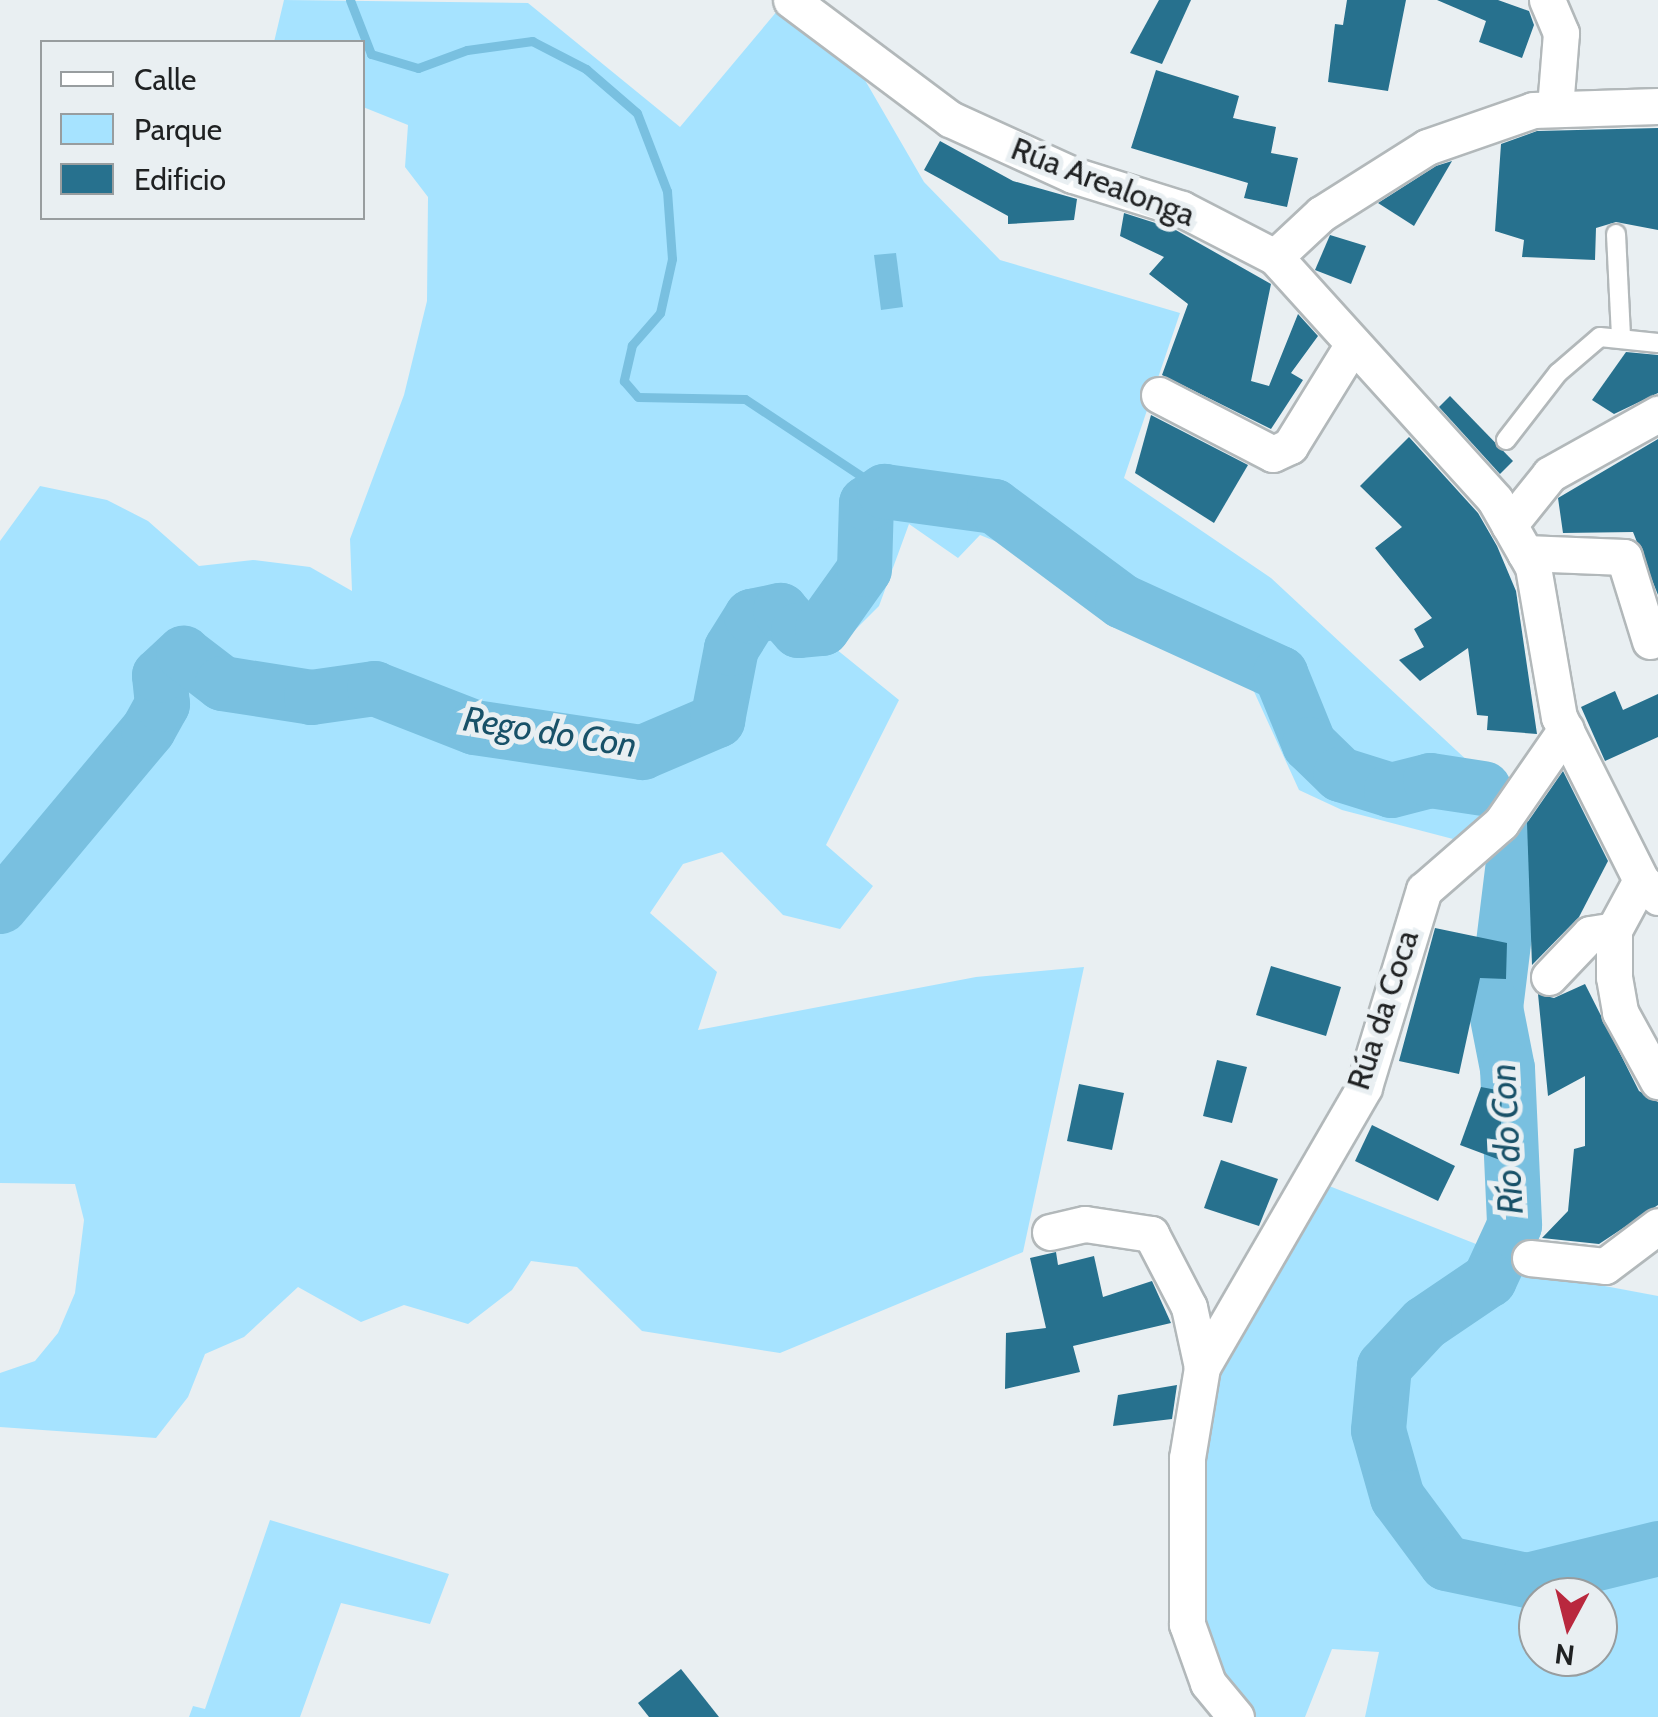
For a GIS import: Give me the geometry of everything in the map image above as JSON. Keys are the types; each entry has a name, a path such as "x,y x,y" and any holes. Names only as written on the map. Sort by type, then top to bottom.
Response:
{"street":[{"name":"Rúa Arealonga","path":"790,0 950,119 1073,175 1182,209 1275,257 1353,344 1517,539 1566,729 1650,889 1614,930"},
{"path":"1548,0 1561,34 1555,108"},
{"path":"1275,257 1321,214 1426,146 1555,108 1658,106"},
{"path":"1158,395 1272,454 1290,446 1353,344"},
{"path":"1650,642 1624,557 1517,539 1550,474 1658,414"},
{"name":"Rúa da Coca","path":"1236,1717 1208,1683 1187,1624 1187,1458 1202,1368 1364,1087 1424,890 1501,823 1566,729"},
{"path":"1549,977 1590,934 1614,930 1620,1012 1658,1081"},
{"name":"Rúa da Coca","path":"1050,1232 1101,1224 1151,1234 1176,1270 1202,1368"},
{"path":"1530,1258 1605,1266 1658,1226"}],"lane":[{"path":"1616,234 1621,337"},
{"path":"1506,440 1582,350 1600,337 1658,343"}],"green space":[{"path":"284,0 528,3 680,127 783,4 840,37 924,182 1000,260 1180,313 1124,478 1271,578 1514,804 1476,845 1342,810 1299,790 1251,685 1193,650 1106,614 1019,551 980,535 958,558 909,524 879,606 836,649 899,700 826,845 873,886 840,929 783,915 722,852 683,864 650,913 717,972 698,1030 976,977 1084,967 1023,1252 780,1353 642,1331 577,1267 531,1261 512,1290 468,1324 404,1305 361,1322 298,1287 244,1337 205,1354 188,1397 156,1438 0,1427 0,1373 35,1361 58,1333 75,1293 84,1220 75,1184 0,1183 0,541 40,486 107,500 148,521 199,566 253,560 310,567 352,591 350,539 404,395 427,301 428,197 405,167 408,125 365,108 365,40 274,40"},
{"path":"1309,1178 1562,1278 1658,1296 1658,1717 1365,1717 1379,1652 1332,1649 1305,1717 1236,1717 1208,1683 1187,1458 1202,1367"},
{"path":"270,1520 449,1574 430,1624 341,1603 300,1717 189,1717 193,1706 205,1709"}],"shaded area":[{"path":"896,253 903,307 881,310 874,255"}],"building":[{"path":"1159,0 1191,0 1162,64 1130,53"},
{"path":"1347,0 1406,0 1388,91 1328,82 1335,24 1343,25"},
{"path":"1437,0 1498,0 1529,11 1534,25 1522,58 1479,42 1486,21"},
{"path":"1156,70 1239,96 1233,118 1276,127 1271,153 1298,158 1287,207 1244,198 1248,183 1131,148"},
{"path":"1658,128 1658,230 1616,222 1596,228 1595,260 1522,257 1524,240 1495,231 1501,144 1537,131"},
{"path":"940,141 1013,181 1077,199 1074,220 1008,224 1008,216 924,170"},
{"path":"1452,161 1414,226 1378,203 1436,166"},
{"path":"1124,213 1174,229 1271,284 1251,381 1269,386 1298,314 1318,336 1291,373 1303,380 1271,429 1162,375 1188,304 1149,274 1164,257 1120,236"},
{"path":"1330,235 1366,246 1351,284 1315,270"},
{"path":"1626,352 1658,355 1658,393 1614,414 1592,400"},
{"path":"1450,396 1513,461 1500,474 1439,407"},
{"path":"1151,415 1248,465 1214,523 1135,473"},
{"path":"1409,437 1478,513 1497,546 1516,591 1537,734 1487,730 1488,716 1477,715 1468,648 1420,681 1399,660 1424,647 1414,629 1432,618 1375,548 1402,527 1360,486"},
{"path":"1658,439 1658,595 1633,532 1563,533 1558,498"},
{"path":"1615,691 1623,710 1658,694 1658,737 1605,761 1581,707"},
{"path":"1563,771 1608,861 1579,917 1532,965 1527,823"},
{"path":"1435,928 1507,943 1506,979 1480,978 1459,1074 1399,1061"},
{"path":"1271,966 1341,987 1326,1036 1256,1015"},
{"path":"1585,984 1639,1091 1658,1102 1658,1205 1599,1244 1542,1238 1568,1211 1574,1149 1585,1146 1585,1076 1548,1096 1538,994 1554,998"},
{"path":"1217,1060 1247,1067 1232,1123 1203,1116"},
{"path":"1079,1084 1124,1093 1112,1150 1067,1141"},
{"path":"1481,1087 1502,1091 1500,1160 1460,1145"},
{"path":"1372,1125 1455,1166 1438,1201 1355,1161"},
{"path":"1221,1160 1278,1179 1259,1226 1204,1208"},
{"path":"1056,1252 1058,1265 1094,1256 1103,1297 1152,1281 1171,1323 1073,1346 1080,1372 1005,1389 1006,1333 1046,1328 1030,1258"},
{"path":"1177,1385 1172,1419 1113,1426 1118,1395"},
{"path":"681,1669 719,1717 649,1717 638,1703"}],"waterway":[{"path":"350,0 371,54 418,68 467,50 532,41 586,69 637,113 667,191 672,259 660,313 632,345 624,381 638,397 745,399 884,491"},
{"name":"Rego do Con","path":"0,906 148,729 162,704 159,675 183,653 222,683 311,697 374,688 474,727 642,752 717,720 731,648 751,616 780,610 798,630 822,628 864,569 866,503 884,491 994,506 1122,601 1280,673 1309,744 1340,774 1391,790 1430,780 1483,788"},
{"name":"Río do Con","path":"1515,845 1495,1007 1507,1068 1514,1225 1489,1279 1424,1323 1384,1366 1378,1430 1397,1497 1446,1563 1527,1580 1658,1548"}]}
